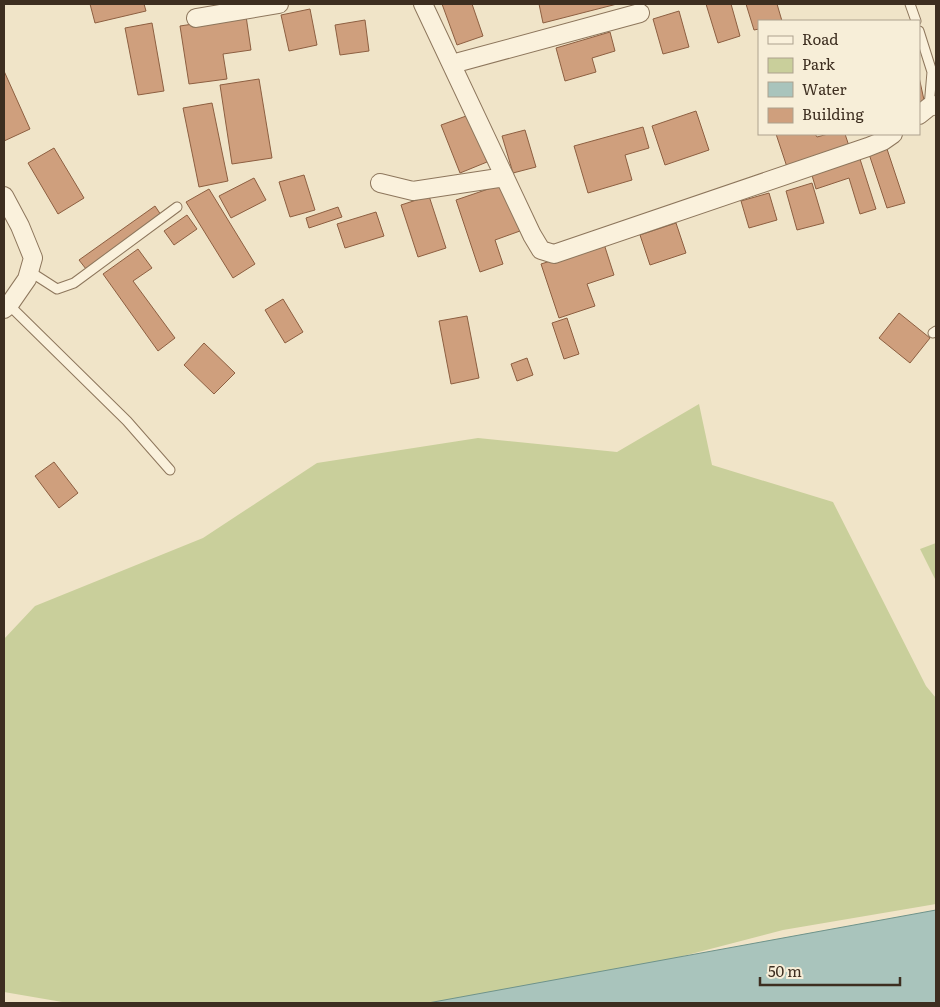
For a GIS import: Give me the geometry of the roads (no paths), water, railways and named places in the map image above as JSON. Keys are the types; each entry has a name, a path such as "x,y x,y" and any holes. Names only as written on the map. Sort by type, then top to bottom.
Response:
{"street":[{"path":"196,18 279,4"},
{"path":"423,4 532,234 541,250 554,254 868,148 892,135"},
{"path":"452,64 640,13"},
{"path":"380,183 413,190 505,177"},
{"path":"4,196 20,226 33,258 27,279 6,307"}],"lane":[{"path":"910,4 916,20"},
{"path":"920,34 932,72 928,109"},
{"path":"30,271 57,288 74,283 177,207"},
{"path":"6,307 127,422 170,470"}],"water":[{"path":"936,910 936,1003 428,1003"}]}
